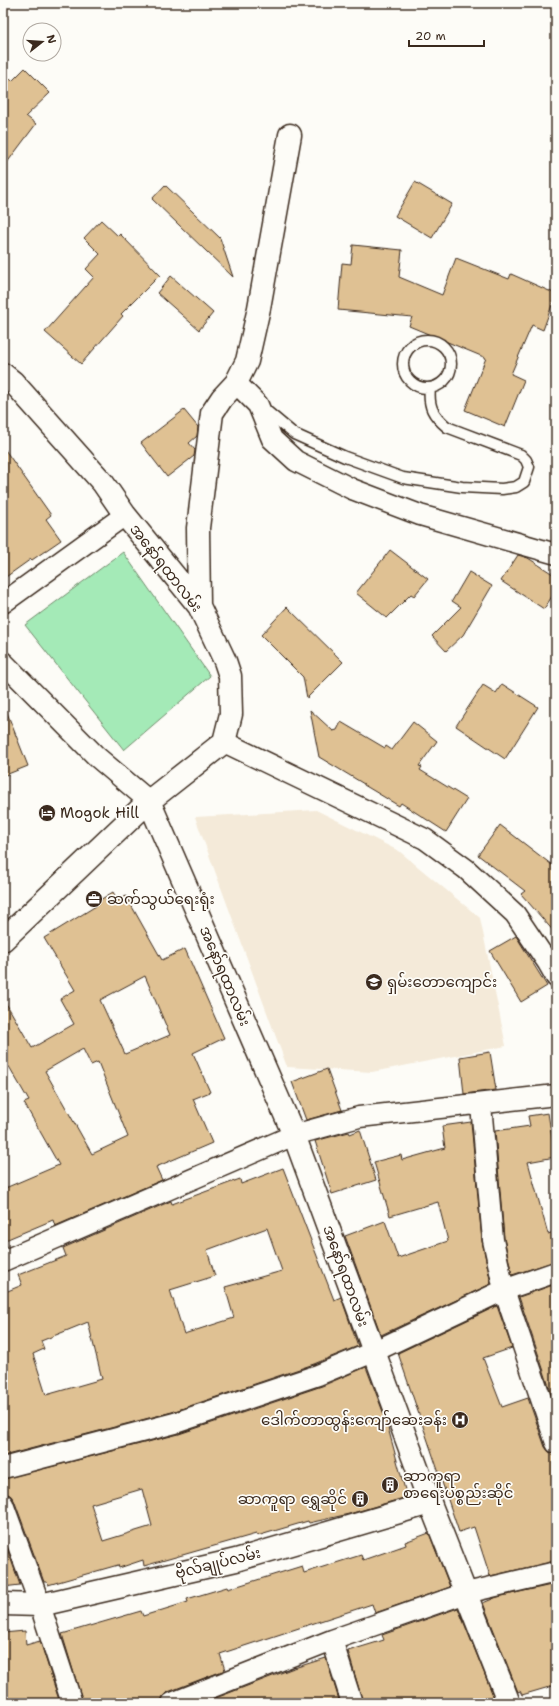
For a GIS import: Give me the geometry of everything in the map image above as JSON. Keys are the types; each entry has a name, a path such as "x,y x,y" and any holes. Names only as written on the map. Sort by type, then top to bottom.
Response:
{"street":[{"path":"199,606 198,528 212,412 222,398 236,383 247,361 259,308 290,135"},
{"name":"အ‌နော်‌ရထာလမ်း","path":"3,374 13,382 103,483 125,515 199,606 225,661 230,676 231,714 224,742"},
{"path":"236,383 258,405 272,439 296,461 352,489 420,515 556,554"},
{"path":"3,603 125,515"},
{"path":"3,662 97,756 149,801"},
{"path":"3,940 149,801 224,742 425,839 466,869 515,914 556,977"},
{"name":"အ‌နော်‌ရထာလမ်း","path":"149,801 294,1135 430,1503 509,1703"},
{"path":"3,1261 294,1135 359,1117 481,1105 556,1095"},
{"path":"481,1105 493,1240 504,1290 556,1443"},
{"path":"3,1468 176,1424 318,1374 373,1352 504,1290 556,1272"},
{"name":"ဗိုလ်‌ချုပ်‌လမ်း","path":"3,1604 40,1605 236,1560 430,1503"},
{"path":"3,1504 40,1605 72,1703"},
{"path":"172,1703 332,1640 466,1593 556,1572"},
{"path":"332,1640 352,1703"}],"lane":[{"path":"424,340 431,341 444,348 450,361 448,375 443,381 430,388 422,387 408,379 404,371 403,363 409,348 424,340"},
{"path":"258,405 294,434 345,457 403,478 462,487 502,489 516,487 524,482 529,467 526,460 521,455 447,427 437,419 431,408 429,398 430,388"}],"shaded area":[{"name":"ရှမ်းတောကျောင်း","path":"316,810 399,851 480,918 506,1046 372,1072 287,1067 195,817"}],"green space":[{"path":"123,552 210,676 124,750 25,625"}],"building":[{"path":"25,68 50,93 26,116 36,124 3,168 3,72 12,81"},
{"path":"415,182 452,204 432,238 395,216"},
{"path":"165,185 220,238 233,277 152,199"},
{"path":"101,220 118,236 120,234 160,275 121,314 123,316 81,364 45,332 94,277 86,269 100,254 84,238"},
{"path":"353,245 402,250 399,277 442,295 456,258 509,279 511,274 556,294 543,330 532,325 511,374 524,380 505,427 465,410 486,358 409,326 412,317 338,310 342,263 351,264"},
{"path":"171,276 213,313 199,330 157,293"},
{"path":"184,410 198,427 197,436 189,443 195,450 194,456 167,477 141,443"},
{"path":"3,447 51,515 46,519 61,540 3,579"},
{"path":"390,550 428,579 414,596 411,594 387,618 356,593"},
{"path":"518,555 528,558 556,576 556,590 544,609 501,581"},
{"path":"469,572 492,586 463,635 446,651 432,636 461,607 452,601"},
{"path":"287,607 343,662 307,698 303,677 261,635"},
{"path":"502,684 538,707 505,759 456,726 483,685 496,693"},
{"path":"4,705 28,766 3,776 3,706"},
{"path":"310,710 333,731 337,730 341,722 385,748 386,746 392,750 413,722 437,741 419,766 422,767 420,770 467,799 446,832 401,803 399,806 319,757"},
{"path":"500,825 556,868 556,934 521,894 525,891 478,855"},
{"path":"113,892 118,901 126,896 162,960 185,949 224,1038 193,1053 210,1092 193,1099 212,1143 156,1167 162,1180 55,1226 53,1220 3,1241 3,1189 59,1165 24,1103 29,1101 3,1056 3,998 32,1048 74,1024 60,999 75,990 44,938 96,906 95,903","holes":["145,976 170,1035 125,1054 100,1000","83,1049 91,1065 98,1062 128,1137 92,1154 45,1071"]},
{"path":"516,936 547,986 521,1002 490,951"},
{"path":"490,1052 496,1090 464,1094 460,1057"},
{"path":"327,1069 342,1110 306,1120 292,1082"},
{"path":"548,1113 555,1157 528,1162 548,1234 556,1231 556,1261 512,1275 504,1238 495,1131 530,1126 528,1116"},
{"path":"471,1122 482,1241 491,1284 381,1335 345,1236 385,1221 398,1258 448,1241 438,1202 390,1216 374,1162 401,1155 402,1160 445,1148 442,1126"},
{"path":"360,1130 376,1180 332,1194 315,1141 349,1132 350,1134"},
{"path":"283,1168 334,1300 341,1297 358,1346 314,1364 172,1412 3,1456 3,1293 22,1285 18,1275 66,1256 63,1248 171,1201 172,1204 240,1179 241,1184","holes":["267,1228 282,1271 225,1287 234,1318 184,1334 170,1290 215,1276 207,1250","88,1322 102,1379 46,1395 33,1354 44,1349 41,1341"]},
{"path":"556,1284 556,1407 519,1297"},
{"path":"497,1306 512,1348 483,1358 502,1407 528,1398 545,1447 549,1452 556,1454 556,1561 490,1576 474,1527 459,1532 398,1353"},
{"path":"366,1367 385,1417 407,1497 349,1514 309,1523 308,1521 257,1536 256,1534 144,1566 143,1560 119,1568 118,1565 48,1585 47,1582 44,1582 14,1500 10,1495 3,1493 3,1479 179,1434 322,1386","holes":["142,1489 152,1526 103,1541 91,1504"]},
{"path":"429,1533 450,1587 375,1613 372,1604 220,1654 225,1670 168,1692 163,1696 161,1703 83,1703 62,1634 141,1611 143,1616 188,1602 187,1599 227,1587 228,1589 302,1566 304,1573 361,1555 363,1560 406,1545 405,1542"},
{"path":"3,1537 20,1585 3,1587"},
{"path":"556,1584 556,1685 522,1695 520,1691 518,1692 483,1603 497,1597"},
{"path":"458,1608 495,1700 487,1703 363,1703 348,1651 384,1640 382,1635"},
{"path":"25,1631 26,1645 40,1641 60,1703 3,1703 3,1633"},
{"path":"326,1658 340,1703 203,1703 291,1669"}],"place":[{"name":"Mogok Hill","path":"47,813"},
{"name":"ဆက်သွယ်ရေးရုံး","path":"94,899"},
{"name":"ရှမ်းတောကျောင်း","path":"374,982"},
{"name":"ဒေါက်တာထွန်းကျော်ဆေးခန်း","path":"460,1420"},
{"name":"ဆာကူရာ စာရေးပစ္စည်းဆိုင်","path":"390,1485"},
{"name":"ဆာကူရာ ရွှေဆိုင်","path":"360,1499"}]}
